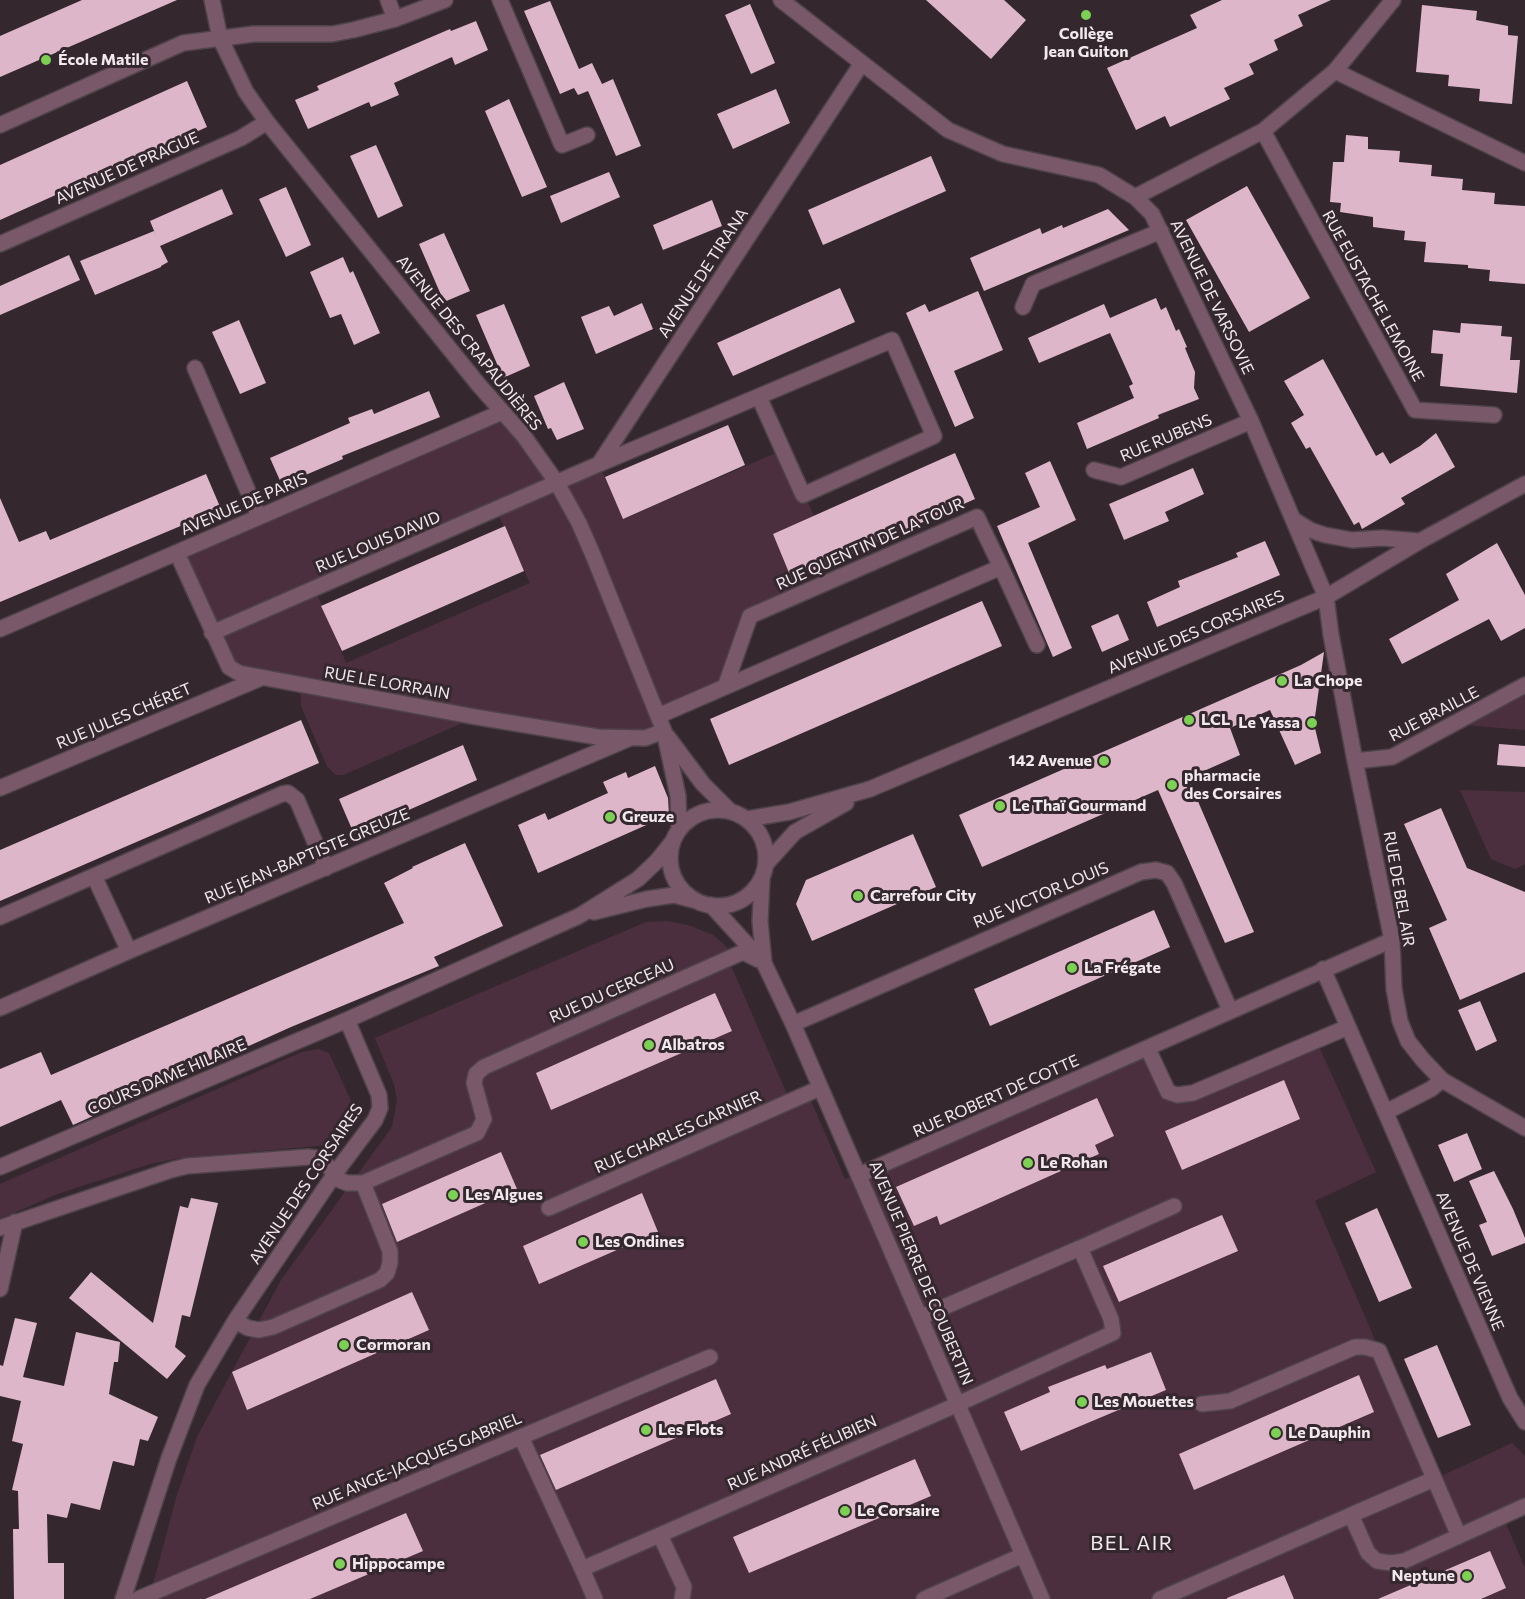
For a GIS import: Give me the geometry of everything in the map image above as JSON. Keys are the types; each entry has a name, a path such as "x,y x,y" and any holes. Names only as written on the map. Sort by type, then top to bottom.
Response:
{"street":[{"name":"AVENUE DES CRAPAUDIÈRES","path":"212,0 220,38 246,92 267,122 523,435 557,483 593,555 664,731 678,796 676,835"},
{"path":"388,0 395,19"},
{"path":"0,125 183,43 254,34 332,34 395,19 445,0"},
{"path":"500,0 562,145 587,135"},
{"name":"AVENUE DE VARSOVIE","path":"781,0 948,130 1003,153 1099,175 1135,197 1152,214 1251,421 1326,597"},
{"path":"1135,197 1263,131 1335,71 1393,0"},
{"name":"AVENUE DE TIRANA","path":"599,464 862,63"},
{"path":"1335,71 1525,163"},
{"name":"AVENUE DE PRAGUE","path":"0,244 241,138 267,122"},
{"name":"RUE EUSTACHE LEMOINE","path":"1263,131 1415,410 1494,415"},
{"path":"1023,307 1033,284 1161,231"},
{"path":"557,483 892,340 934,436 803,495 759,397"},
{"path":"195,368 259,517"},
{"name":"AVENUE DE PARIS","path":"0,629 502,412"},
{"name":"RUE RUBENS","path":"1094,470 1121,477 1251,421"},
{"name":"RUE LOUIS DAVID","path":"212,633 557,483"},
{"name":"AVENUE DES CORSAIRES","path":"764,871 795,831 870,789 1326,597 1420,541 1525,484"},
{"name":"RUE QUENTIN DE LA TOUR","path":"725,687 750,616 967,521 977,517 1000,567"},
{"path":"1294,519 1317,532 1352,540 1382,538 1420,541"},
{"name":"RUE LE LORRAIN","path":"177,553 229,667 239,674 598,737 645,738 664,731"},
{"path":"658,716 1000,567 1037,645"},
{"name":"RUE DE BEL AIR","path":"1326,597 1355,761 1392,940 1394,989 1400,1022 1408,1041 1442,1080 1525,1128"},
{"name":"RUE JULES CHÉRET","path":"0,788 261,678"},
{"name":"RUE BRAILLE","path":"1355,761 1392,757 1525,685"},
{"name":"AVENUE DES CRAPAUDIÈRES","path":"664,731 702,784 729,810"},
{"name":"RUE JEAN-BAPTISTE GREUZE","path":"0,1008 628,739"},
{"name":"AVENUE DES CORSAIRES","path":"747,819 789,812 870,789"},
{"path":"0,916 288,793 297,800 326,868"},
{"path":"347,1020 579,916 638,879 657,861 688,819 700,812 714,809 729,810 754,824 762,836 766,850 764,871 756,888 747,897 724,906 711,905 674,895 647,898 579,916"},
{"path":"676,835 670,855 671,868 684,892 695,900"},
{"name":"RUE VICTOR LOUIS","path":"793,1024 1141,872 1156,870 1167,873 1173,883 1230,1010"},
{"name":"AVENUE PIERRE DE COUBERTIN","path":"764,871 760,921 764,963"},
{"path":"94,876 129,951"},
{"name":"AVENUE PIERRE DE COUBERTIN","path":"711,905 764,963 860,1175 1042,1599"},
{"name":"RUE ROBERT DE COTTE","path":"860,1175 1392,940"},
{"name":"RUE DU CERCEAU","path":"363,1183 477,1133 484,1119 474,1083 476,1074 484,1067 743,952 764,963"},
{"name":"AVENUE DE VIENNE","path":"1323,969 1510,1398 1525,1422"},
{"name":"AVENUE DES CORSAIRES","path":"123,1599 169,1458 197,1385 235,1321 334,1174 375,1120 380,1108 379,1095 347,1020"},
{"name":"COURS DAME HILAIRE","path":"0,1167 347,1020"},
{"path":"1148,1049 1168,1092 1177,1095 1193,1093 1348,1027"},
{"path":"1386,1112 1431,1089 1442,1080"},
{"name":"RUE CHARLES GARNIER","path":"549,1208 820,1088"},
{"path":"0,1228 187,1166 308,1156 316,1158 347,1183 363,1183 390,1251 387,1273 380,1280 273,1327 260,1330 248,1328 235,1321"},
{"path":"921,1317 1174,1206"},
{"path":"0,1289 15,1222"},
{"name":"RUE ANDRÉ FÉLIBIEN","path":"582,1569 1113,1333 1111,1319 1080,1248"},
{"path":"1202,1404 1230,1401 1355,1347 1379,1351 1459,1536"},
{"name":"RUE ANGE-JACQUES GABRIEL","path":"138,1599 710,1357"},
{"path":"521,1437 595,1599"},
{"path":"1160,1599 1434,1479"},
{"path":"1351,1515 1368,1553 1377,1561 1391,1563 1404,1561 1525,1506"},
{"path":"660,1535 684,1587 682,1599"},
{"path":"924,1599 1023,1555"}],"shaded area":[{"path":"502,412 557,483 599,464 623,519 783,450 814,516 773,534 799,595 750,616 725,687 659,716 664,731 645,738 476,717 343,775 336,775 327,766 301,706 300,685 239,673 177,553","holes":["496,510 530,583 346,663 315,589"]},
{"path":"1525,685 1525,730 1454,724"},
{"path":"1460,790 1525,792 1525,864 1515,869 1491,859"},
{"path":"668,921 691,926 713,935 727,947 728,959 790,1101 808,1094 845,1179 1148,1049 1177,1095 1316,1040 1376,1172 1315,1201 1435,1479 1512,1443 1525,1456 1525,1506 1503,1517 1525,1568 1525,1599 149,1599 177,1495 197,1437 281,1280 392,1127 397,1100 394,1084 375,1038 646,922"},
{"path":"319,1049 329,1053 351,1101 326,1145 174,1159 150,1164 57,1194 0,1219 0,1184 302,1052"}],"building":[{"path":"82,0 177,0 0,77 0,36"},
{"path":"926,0 1004,0 1026,20 991,59"},
{"path":"1222,0 1331,0 1298,15 1303,26 1274,40 1278,50 1249,64 1254,74 1224,88 1230,99 1170,127 1165,116 1136,130 1107,68 1197,28 1190,15"},
{"path":"550,1 579,69 592,63 602,84 613,79 641,146 616,156 588,91 578,95 574,88 560,94 524,11"},
{"path":"750,4 775,63 751,74 725,15"},
{"path":"1422,5 1477,11 1476,20 1508,26 1508,35 1518,36 1512,104 1479,101 1480,89 1448,86 1449,75 1416,72"},
{"path":"476,21 488,50 455,65 452,57 394,83 399,95 371,107 369,102 308,129 295,100 319,90 317,86 450,29 451,31"},
{"path":"187,81 207,127 0,220 0,165"},
{"path":"776,89 790,123 733,149 717,114"},
{"path":"509,99 547,187 522,197 485,111"},
{"path":"1346,135 1368,137 1368,149 1400,151 1399,162 1432,165 1431,176 1463,179 1462,190 1495,193 1494,204 1525,206 1525,284 1489,281 1490,270 1468,268 1468,265 1424,262 1426,242 1404,240 1405,231 1373,227 1373,217 1340,212 1341,203 1330,202 1333,162 1344,162"},
{"path":"376,145 403,206 378,218 350,156"},
{"path":"931,156 946,191 823,245 808,210"},
{"path":"609,172 620,197 561,223 550,196"},
{"path":"1247,186 1310,298 1249,332 1186,220"},
{"path":"286,187 311,245 286,257 259,199"},
{"path":"222,189 233,214 160,246 168,262 95,295 80,261 154,231 157,238 150,221"},
{"path":"712,200 722,226 663,250 653,225"},
{"path":"1108,209 1129,230 984,291 970,258 1040,228 1042,234 1062,225 1063,228"},
{"path":"444,233 470,291 444,302 419,244"},
{"path":"69,255 80,280 0,315 0,286"},
{"path":"343,257 350,273 353,271 380,333 354,345 341,314 330,318 310,272"},
{"path":"840,288 855,322 733,376 717,343"},
{"path":"978,291 1003,350 954,371 974,418 955,427 906,313 925,304 929,312"},
{"path":"1156,298 1161,310 1166,307 1176,331 1179,329 1187,347 1185,348 1195,372 1194,388 1199,399 1158,415 1159,418 1087,449 1077,423 1134,398 1129,386 1133,384 1110,333 1039,363 1028,338 1104,304 1110,318"},
{"path":"642,303 653,329 596,354 581,317 609,306 614,316"},
{"path":"504,304 530,366 503,378 476,315"},
{"path":"239,320 266,383 240,394 212,332"},
{"path":"1461,323 1502,326 1501,336 1512,337 1510,360 1520,360 1517,393 1440,386 1443,354 1431,353 1433,330 1460,333"},
{"path":"1323,359 1376,456 1383,452 1390,464 1420,446 1436,433 1455,467 1401,498 1405,504 1362,529 1359,522 1354,525 1310,447 1306,449 1291,423 1304,415 1284,381"},
{"path":"564,382 584,429 557,440 551,428 548,429 534,396"},
{"path":"429,391 440,417 342,456 343,459 282,485 270,458 350,423 348,418 372,409 374,414"},
{"path":"728,425 745,465 623,519 605,477"},
{"path":"955,453 975,499 792,580 773,534"},
{"path":"1050,461 1076,520 1028,543 1072,648 1053,657 997,526 1040,507 1025,473"},
{"path":"1193,468 1204,494 1165,512 1169,521 1124,540 1109,504"},
{"path":"206,474 221,509 0,602 0,498 19,542 46,531 50,540"},
{"path":"505,526 524,571 342,651 321,606"},
{"path":"1265,541 1280,575 1157,627 1147,602 1180,587 1178,581 1238,557 1236,553"},
{"path":"1497,543 1525,595 1525,628 1501,641 1489,619 1402,664 1389,639 1459,600 1446,574"},
{"path":"982,601 1002,646 729,765 710,719"},
{"path":"1118,614 1129,640 1102,652 1091,626"},
{"path":"1324,652 1314,724 1321,753 1295,765 1270,710 1230,728 1240,755 1188,778 1254,932 1225,943 1158,790 982,867 959,815 1301,665"},
{"path":"301,720 319,763 0,901 0,850"},
{"path":"1499,744 1525,746 1525,767 1497,765"},
{"path":"463,745 477,780 354,834 339,799"},
{"name":"Greuze","path":"655,766 668,798 669,815 538,873 518,825 545,813 548,820 608,793 603,782 626,772 628,778"},
{"path":"1441,808 1467,868 1525,892 1525,972 1460,1000 1429,928 1447,920 1404,824"},
{"name":"Carrefour City","path":"913,834 936,887 812,941 796,904 806,880"},
{"path":"465,843 503,926 434,957 439,966 291,1027 73,1125 61,1100 0,1127 0,1069 41,1052 51,1075 404,923 384,883 412,867"},
{"name":"La Frégate","path":"1154,910 1170,947 990,1026 974,989"},
{"name":"Albatros","path":"715,993 732,1031 551,1110 536,1073"},
{"path":"1480,1001 1497,1041 1476,1051 1458,1010"},
{"path":"1284,1080 1300,1119 1182,1170 1165,1131"},
{"name":"Le Rohan","path":"1097,1098 1114,1136 1095,1145 1099,1154 940,1225 937,1216 914,1226 896,1187"},
{"path":"1467,1133 1482,1169 1454,1182 1438,1145"},
{"name":"Les Algues","path":"501,1152 517,1189 397,1242 382,1204"},
{"path":"1494,1171 1513,1209 1525,1243 1492,1256 1479,1225 1487,1222 1469,1181"},
{"name":"Les Ondines","path":"642,1193 658,1232 539,1284 523,1246"},
{"path":"191,1198 218,1203 190,1317 182,1315 175,1347 186,1356 167,1379 69,1298 91,1272 153,1323 180,1206 188,1208"},
{"path":"1377,1208 1412,1288 1379,1302 1345,1223"},
{"path":"1222,1215 1238,1251 1119,1302 1103,1266"},
{"name":"Cormoran","path":"412,1292 429,1330 247,1410 232,1372"},
{"path":"15,1318 37,1323 23,1377 64,1386 76,1332 120,1342 118,1362 114,1362 109,1394 158,1417 148,1441 140,1439 134,1466 113,1461 100,1510 71,1503 67,1518 47,1514 48,1563 64,1563 64,1599 14,1599 13,1529 19,1529 18,1491 12,1490 23,1444 12,1441 21,1401 0,1396 0,1365 3,1366"},
{"path":"1437,1345 1471,1425 1438,1438 1404,1359"},
{"name":"Les Mouettes","path":"1151,1352 1166,1390 1021,1451 1004,1412 1050,1392 1048,1387 1105,1365 1107,1369"},
{"name":"Le Dauphin","path":"1359,1375 1374,1412 1194,1490 1179,1454"},
{"name":"Les Flots","path":"716,1379 731,1414 556,1490 540,1455"},
{"name":"Le Corsaire","path":"915,1459 931,1496 749,1573 733,1537"},
{"name":"Hippocampe","path":"406,1513 423,1551 310,1599 205,1599"},
{"name":"Neptune","path":"1490,1551 1506,1588 1481,1599 1378,1599"},
{"path":"1284,1575 1294,1599 1227,1599 1227,1598"}],"place":[{"name":"Collège Jean Guiton","path":"1086,15"},
{"name":"École Matile","path":"46,60"},
{"name":"La Chope","path":"1282,681"},
{"name":"LCL","path":"1189,720"},
{"name":"Le Yassa","path":"1312,723"},
{"name":"142 Avenue","path":"1104,761"},
{"name":"pharmacie des Corsaires","path":"1172,785"},
{"name":"Le Thaï Gourmand","path":"1000,806"},
{"name":"Greuze","path":"610,817"},
{"name":"Carrefour City","path":"858,896"},
{"name":"La Frégate","path":"1072,968"},
{"name":"Albatros","path":"649,1045"},
{"name":"Le Rohan","path":"1028,1163"},
{"name":"Les Algues","path":"453,1195"},
{"name":"Les Ondines","path":"583,1242"},
{"name":"Cormoran","path":"344,1345"},
{"name":"Les Mouettes","path":"1082,1402"},
{"name":"Les Flots","path":"646,1430"},
{"name":"Le Dauphin","path":"1276,1433"},
{"name":"Le Corsaire","path":"845,1511"},
{"name":"Hippocampe","path":"340,1564"},
{"name":"Neptune","path":"1467,1576"}],"district":[{"name":"BEL AIR","path":"1132,1543"}]}
